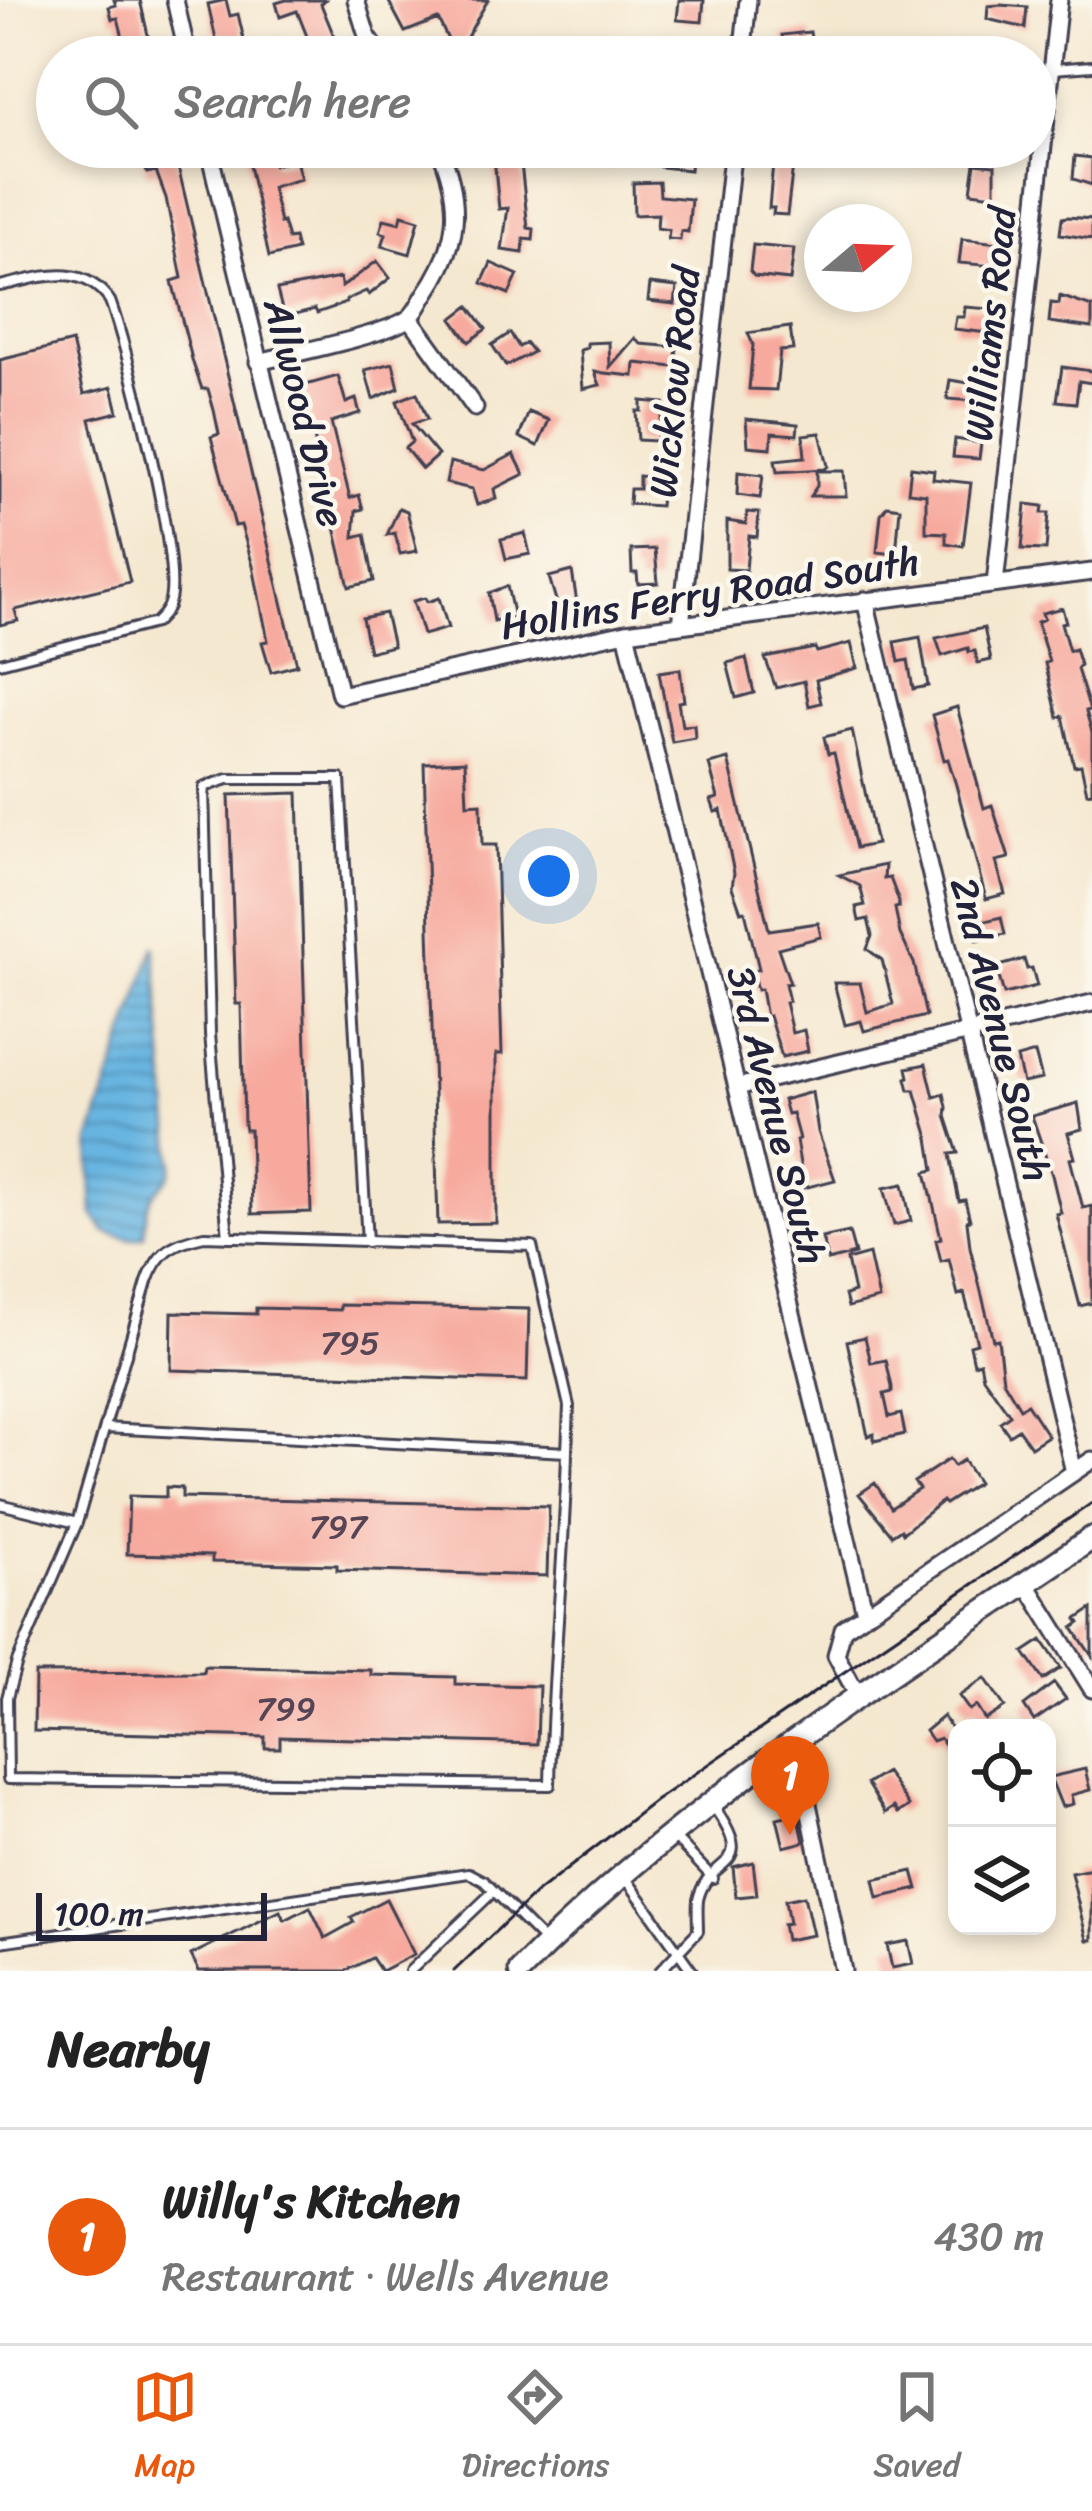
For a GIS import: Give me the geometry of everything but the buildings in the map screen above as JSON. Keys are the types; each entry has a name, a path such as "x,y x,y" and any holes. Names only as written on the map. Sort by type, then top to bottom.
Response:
{"main road":[{"path":"520,1971 712,1804 1092,1538"}],"street":[{"path":"175,0 183,36"},
{"path":"356,0 367,36"},
{"path":"744,36 748,0"},
{"name":"Williams Road","path":"1055,36 1059,0"},
{"name":"Allwood Drive","path":"213,168 340,695"},
{"path":"258,362 410,318 443,269 454,235 455,186 448,168"},
{"name":"Wicklow Road","path":"681,625 731,168"},
{"name":"Williams Road","path":"995,584 1040,168"},
{"path":"410,318 475,408"},
{"name":"Hollins Ferry Road South","path":"340,695 626,632 1092,572"},
{"name":"2nd Avenue South","path":"865,600 1074,1472"},
{"name":"3rd Avenue South","path":"626,632 865,1613"},
{"path":"736,1088 1092,1003"},
{"path":"859,1698 836,1650 840,1633 1092,1460"},
{"path":"1026,1583 1092,1689"},
{"path":"796,1742 843,1971"}],"lane":[{"path":"1056,69 1092,66"},
{"path":"0,286 59,273 84,276 100,286 110,301 161,505 171,580 165,614 155,623 0,663"},
{"path":"229,1237 210,1034 204,787 229,778 340,779 367,1242"},
{"path":"229,1237 532,1246 568,1406 563,1588 553,1659 550,1785 8,1779 7,1698 17,1662 77,1523 154,1262 166,1247 183,1241 229,1237"},
{"path":"105,1428 567,1452"},
{"path":"0,1504 77,1523"},
{"path":"660,1971 698,1931 699,1896 730,1856 734,1841 712,1804"},
{"path":"673,1836 713,1878"},
{"path":"0,1942 469,1873 547,1944"},
{"path":"624,1876 692,1971"},
{"path":"410,1971 494,1891"}],"water":[{"path":"155,945 173,1163 150,1201 144,1236 132,1239 105,1232 93,1214 90,1142"}],"tram line":[{"path":"454,1971 535,1894 655,1801 1092,1503"}],"place":[{"name":"Willy's Kitchen","path":"790,1835"}]}
